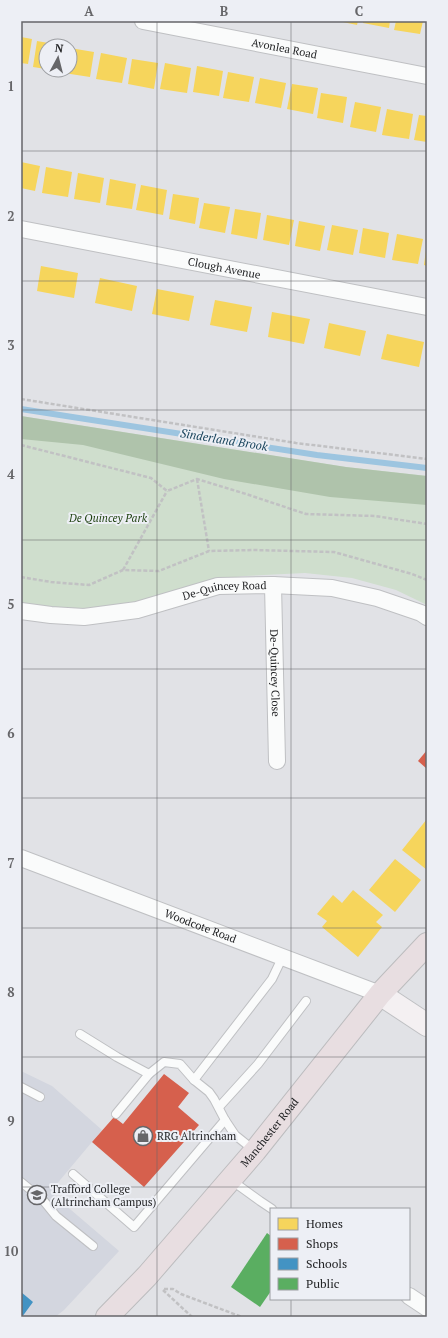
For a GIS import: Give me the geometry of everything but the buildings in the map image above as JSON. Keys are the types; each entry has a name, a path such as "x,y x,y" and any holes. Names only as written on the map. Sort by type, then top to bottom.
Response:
{"highway":[{"name":"Manchester Road","path":"107,1317 147,1276 231,1179 380,994 427,944"}],"main road":[{"path":"380,994 427,1024"}],"street":[{"name":"Avonlea Road","path":"143,21 427,76"},
{"name":"Clough Avenue","path":"21,229 427,306"},
{"name":"De-Quincey Road","path":"21,611 51,616 84,617 137,610 218,586 273,585 332,588 377,598 421,613 427,617"},
{"name":"De-Quincey Close","path":"273,585 277,761"},
{"name":"Woodcote Road","path":"21,858 380,994"},
{"path":"410,1297 427,1308"}],"lane":[{"path":"194,1080 272,979 283,956"},
{"path":"219,1107 258,1064 306,1001"},
{"path":"80,1034 117,1057 149,1074"},
{"path":"116,1114 149,1074 164,1062 180,1064 194,1080 209,1092 235,1135 255,1151"},
{"path":"21,1087 40,1097"},
{"path":"73,1174 134,1227 225,1120"},
{"path":"231,1179 270,1208"},
{"path":"21,1182 43,1200 56,1216 93,1246"}],"path":[{"path":"21,399 296,443 427,459"},
{"path":"21,445 151,478 167,491"},
{"path":"197,479 209,551"},
{"path":"123,570 167,491 197,479 306,514 375,516 427,524"},
{"path":"21,577 51,582 89,585 123,570 159,571 209,551 253,550 334,552 412,574 427,580"},
{"path":"192,1317 162,1289 173,1289 181,1294 242,1317"}],"shaded area":[{"name":"Trafford College (Altrincham Campus)","path":"21,1071 52,1086 102,1130 50,1192 119,1251 64,1310 55,1317 21,1317"}],"green space":[{"name":"De Quincey Park","path":"21,416 346,467 427,476 427,605 396,590 352,578 305,573 244,576 212,580 127,604 81,611 21,606"},
{"path":"21,416 346,467 427,476 427,505 330,497 224,479 83,445 21,439"}],"waterway":[{"name":"Sinderland Brook","path":"21,409 317,455 427,468"}],"place":[{"name":"RRG Altrincham","path":"143,1136"},
{"name":"Trafford College (Altrincham Campus)","path":"37,1195"}]}
